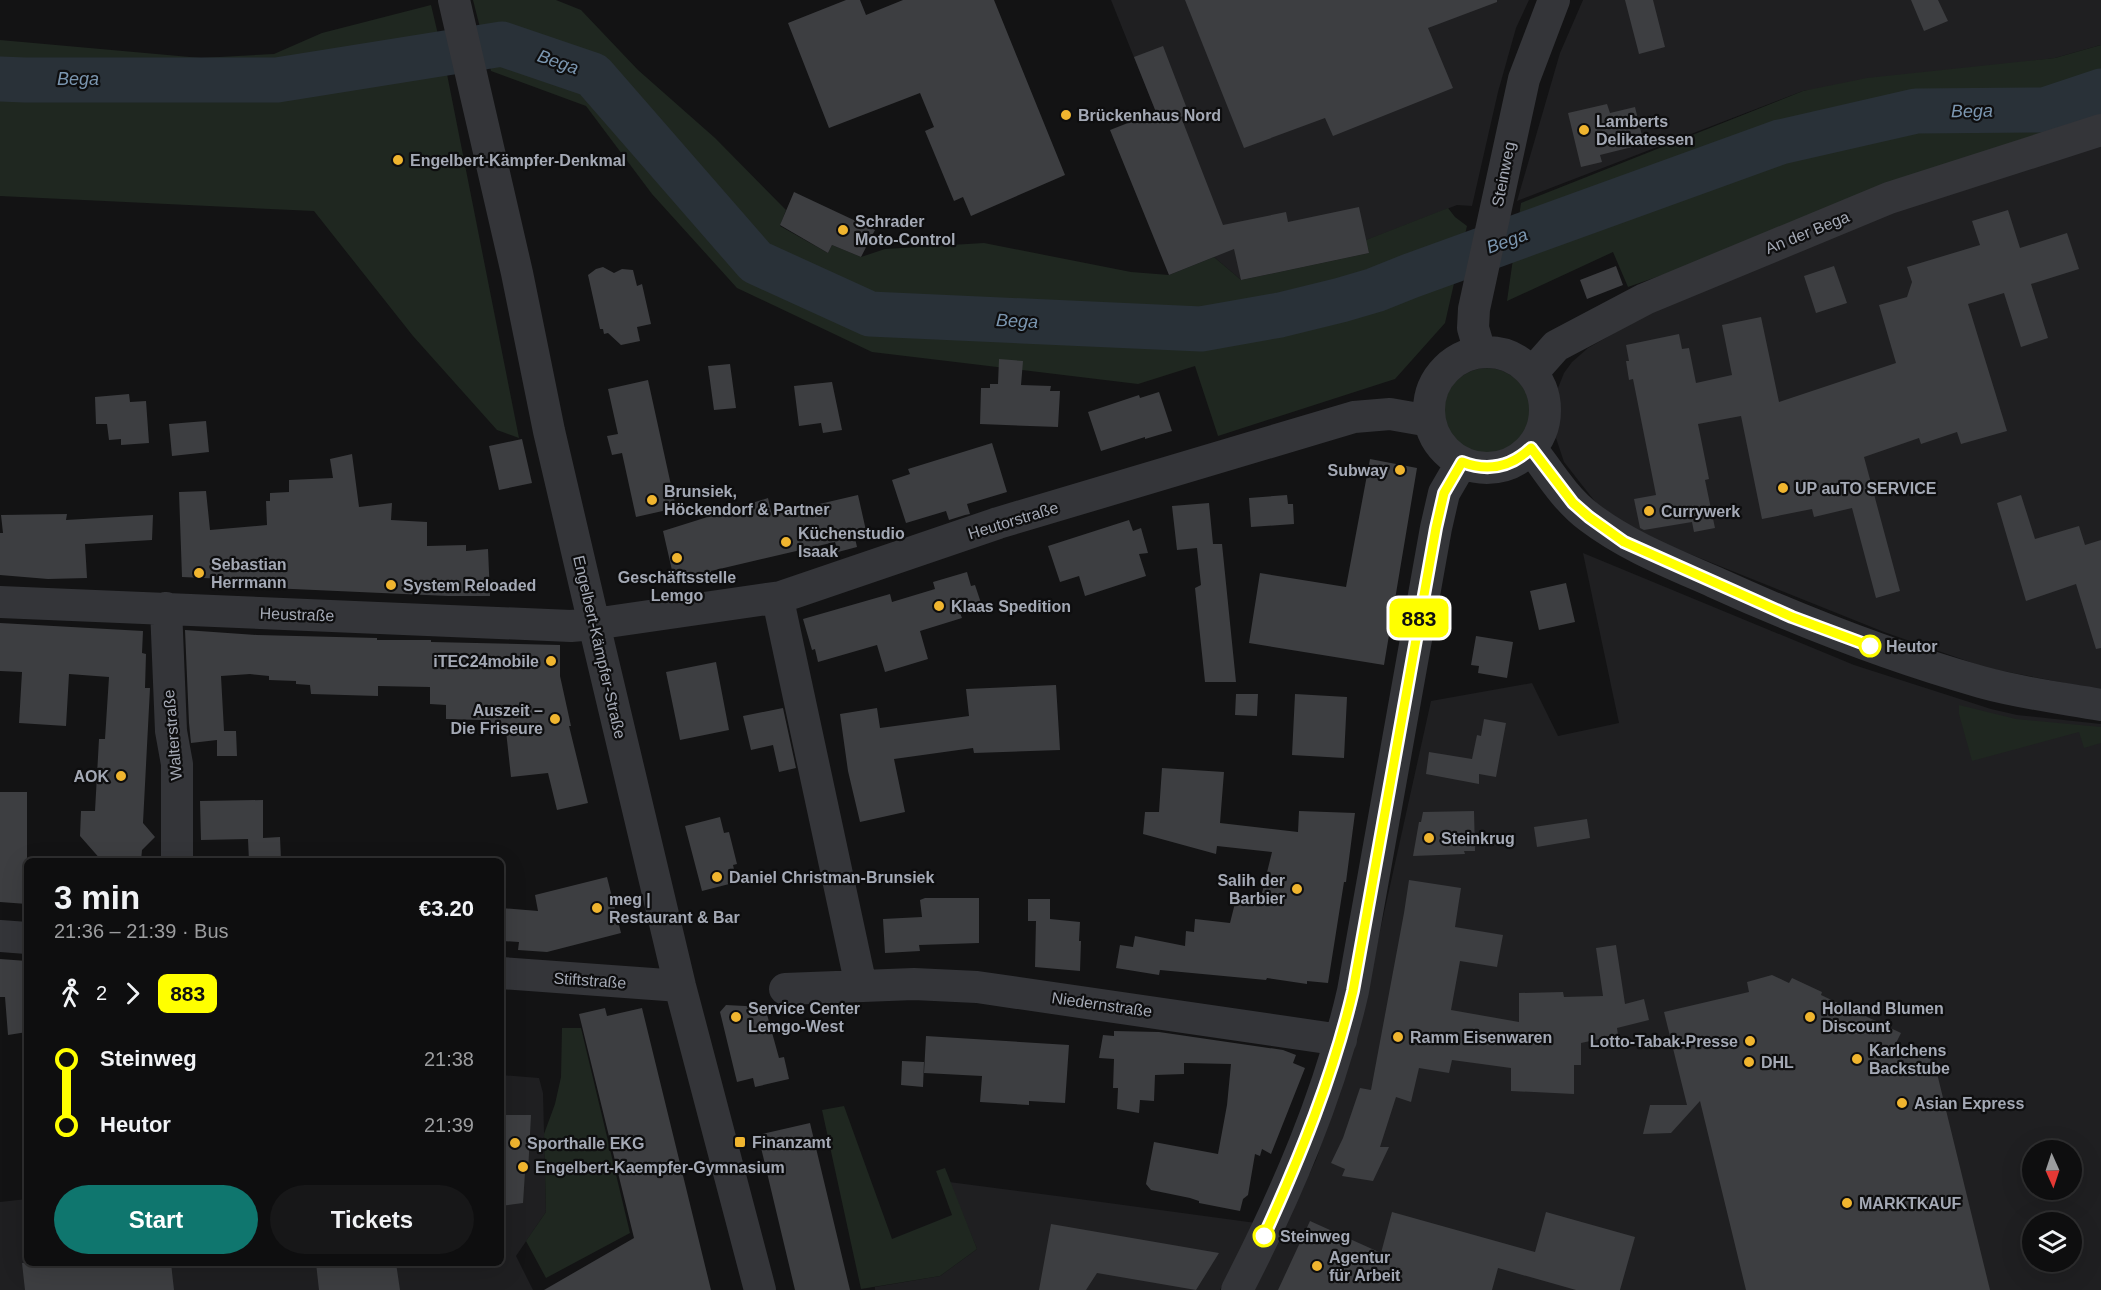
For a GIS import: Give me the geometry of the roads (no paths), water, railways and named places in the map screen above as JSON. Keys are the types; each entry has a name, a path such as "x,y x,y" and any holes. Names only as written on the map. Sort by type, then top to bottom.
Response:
{"street":[{"name":"Engelbert-Kämpfer-Straße","path":"454,0 594,624 680,986 760,1290"},
{"name":"Steinweg","path":"1480,352 1473,328 1474,309 1524,80 1554,0"},
{"name":"An der Bega","path":"1532,373 1556,345 1645,299 1889,198 2101,130"},
{"path":"1480,352 1499,353 1517,360 1532,373 1541,387 1545,404 1545,420 1540,436 1521,458 1496,468 1484,468 1462,462 1444,449 1433,432 1429,407 1439,378 1450,366 1464,357 1480,352"},
{"name":"Heutorstraße","path":"594,624 781,597 998,524 1354,417 1390,414 1430,421"},
{"path":"1531,448 1573,503 1624,542 1792,617 1875,648 1981,682 2017,691 2101,705"},
{"path":"1237,1290 1291,1178 1341,1040 1353,991 1436,528 1444,493 1462,462"},
{"path":"781,597 780,609 861,986"},
{"name":"Heustraße","path":"0,602 571,626 594,624"},
{"name":"Walterstraße","path":"166,608 170,720 177,764 177,858"},
{"path":"0,936 24,938"},
{"name":"Stiftstraße","path":"504,973 680,986"},
{"name":"Niedernstraße","path":"785,989 914,984 977,987 1341,1040"}],"waterway":[{"name":"Bega","path":"0,79 277,80 502,44 593,75 756,262 870,314 1201,329 1280,315 1375,290 1780,142 1916,111 2044,110 2101,91"}],"place":[{"name":"Brückenhaus Nord","path":"1066,115"},
{"name":"Lamberts Delikatessen","path":"1584,130"},
{"name":"Engelbert-Kämpfer-Denkmal","path":"398,160"},
{"name":"Schrader Moto-Control","path":"843,230"},
{"name":"Subway","path":"1400,470"},
{"name":"UP auTO SERVICE","path":"1783,488"},
{"name":"Brunsiek, Höckendorf & Partner","path":"652,500"},
{"name":"Currywerk","path":"1649,511"},
{"name":"Küchenstudio Isaak","path":"786,542"},
{"name":"Geschäftsstelle Lemgo","path":"677,558"},
{"name":"Sebastian Herrmann","path":"199,573"},
{"name":"System Reloaded","path":"391,585"},
{"name":"Klaas Spedition","path":"939,606"},
{"name":"Heutor","path":"1870,646"},
{"name":"iTEC24mobile","path":"551,661"},
{"name":"Auszeit – Die Friseure","path":"555,719"},
{"name":"AOK","path":"121,776"},
{"name":"Steinkrug","path":"1429,838"},
{"name":"Daniel Christman-Brunsiek","path":"717,877"},
{"name":"Salih der Barbier","path":"1297,889"},
{"name":"meg | Restaurant & Bar","path":"597,908"},
{"name":"Service Center Lemgo-West","path":"736,1017"},
{"name":"Holland Blumen Discount","path":"1810,1017"},
{"name":"Ramm Eisenwaren","path":"1398,1037"},
{"name":"Lotto-Tabak-Presse","path":"1750,1041"},
{"name":"Karlchens Backstube","path":"1857,1059"},
{"name":"DHL","path":"1749,1062"},
{"name":"Asian Express","path":"1902,1103"},
{"name":"Finanzamt","path":"740,1142"},
{"name":"Sporthalle EKG","path":"515,1143"},
{"name":"Engelbert-Kaempfer-Gymnasium","path":"523,1167"},
{"name":"MARKTKAUF","path":"1847,1203"},
{"name":"Steinweg","path":"1264,1236"},
{"name":"Agentur für Arbeit","path":"1317,1266"}]}
